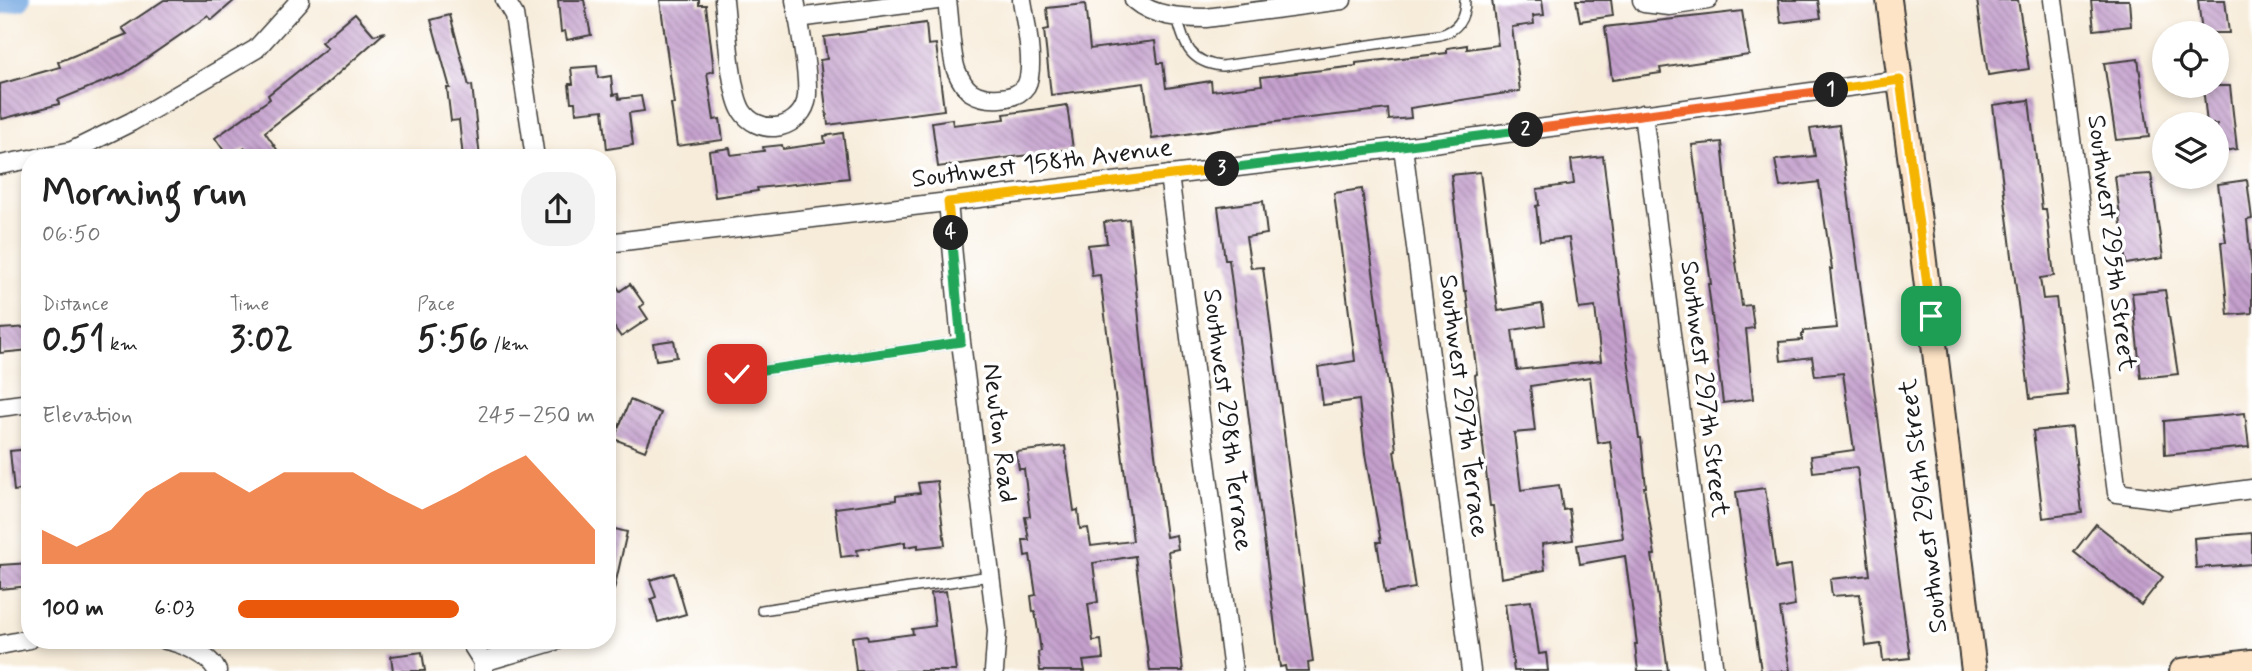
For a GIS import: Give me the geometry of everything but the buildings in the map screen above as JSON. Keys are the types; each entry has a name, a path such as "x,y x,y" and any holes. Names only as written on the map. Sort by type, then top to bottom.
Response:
{"street":[{"path":"74,149 131,122 256,49 300,0"},
{"path":"505,0 513,15 534,149"},
{"path":"724,0 735,92 742,111 751,121 776,127 789,123 800,114 806,101 795,0"},
{"path":"798,18 937,0"},
{"path":"947,0 956,69 969,91 997,98 1016,95 1026,85 1029,72 1022,0"},
{"path":"1134,0 1153,12 1176,8 1206,18 1251,6 1342,0"},
{"path":"1642,0 1644,3 1670,6 1708,0"},
{"name":"Southwest 296th Street","path":"1889,0 1922,243 1974,671"},
{"name":"Southwest 295th Street","path":"2053,0 2117,493 2170,500 2252,489"},
{"name":"Southwest 158th Avenue","path":"616,242 1403,147 1900,80"},
{"name":"Southwest 297th Street","path":"1643,114 1714,671"},
{"name":"Southwest 297th Terrace","path":"1403,147 1471,671"},
{"path":"0,165 21,161"},
{"name":"Southwest 298th Terrace","path":"1169,176 1233,671"},
{"name":"Newton Road","path":"948,202 961,342 997,631 994,671"},
{"path":"0,407 21,404"},
{"path":"0,645 21,641"},
{"path":"187,649 215,667"},
{"path":"474,649 483,666 532,649"},
{"path":"2182,671 2226,668 2252,662"}],"lane":[{"path":"1176,8 1182,36 1190,52 1204,63 1222,66 1440,35 1450,32 1462,19 1465,0"},
{"path":"737,374 961,342"},
{"path":"762,610 990,576"}],"waterway":[{"path":"0,4 20,0"}],"route":[{"path":"737,374 961,342 948,202 1403,147 1900,80 1931,316"}]}
